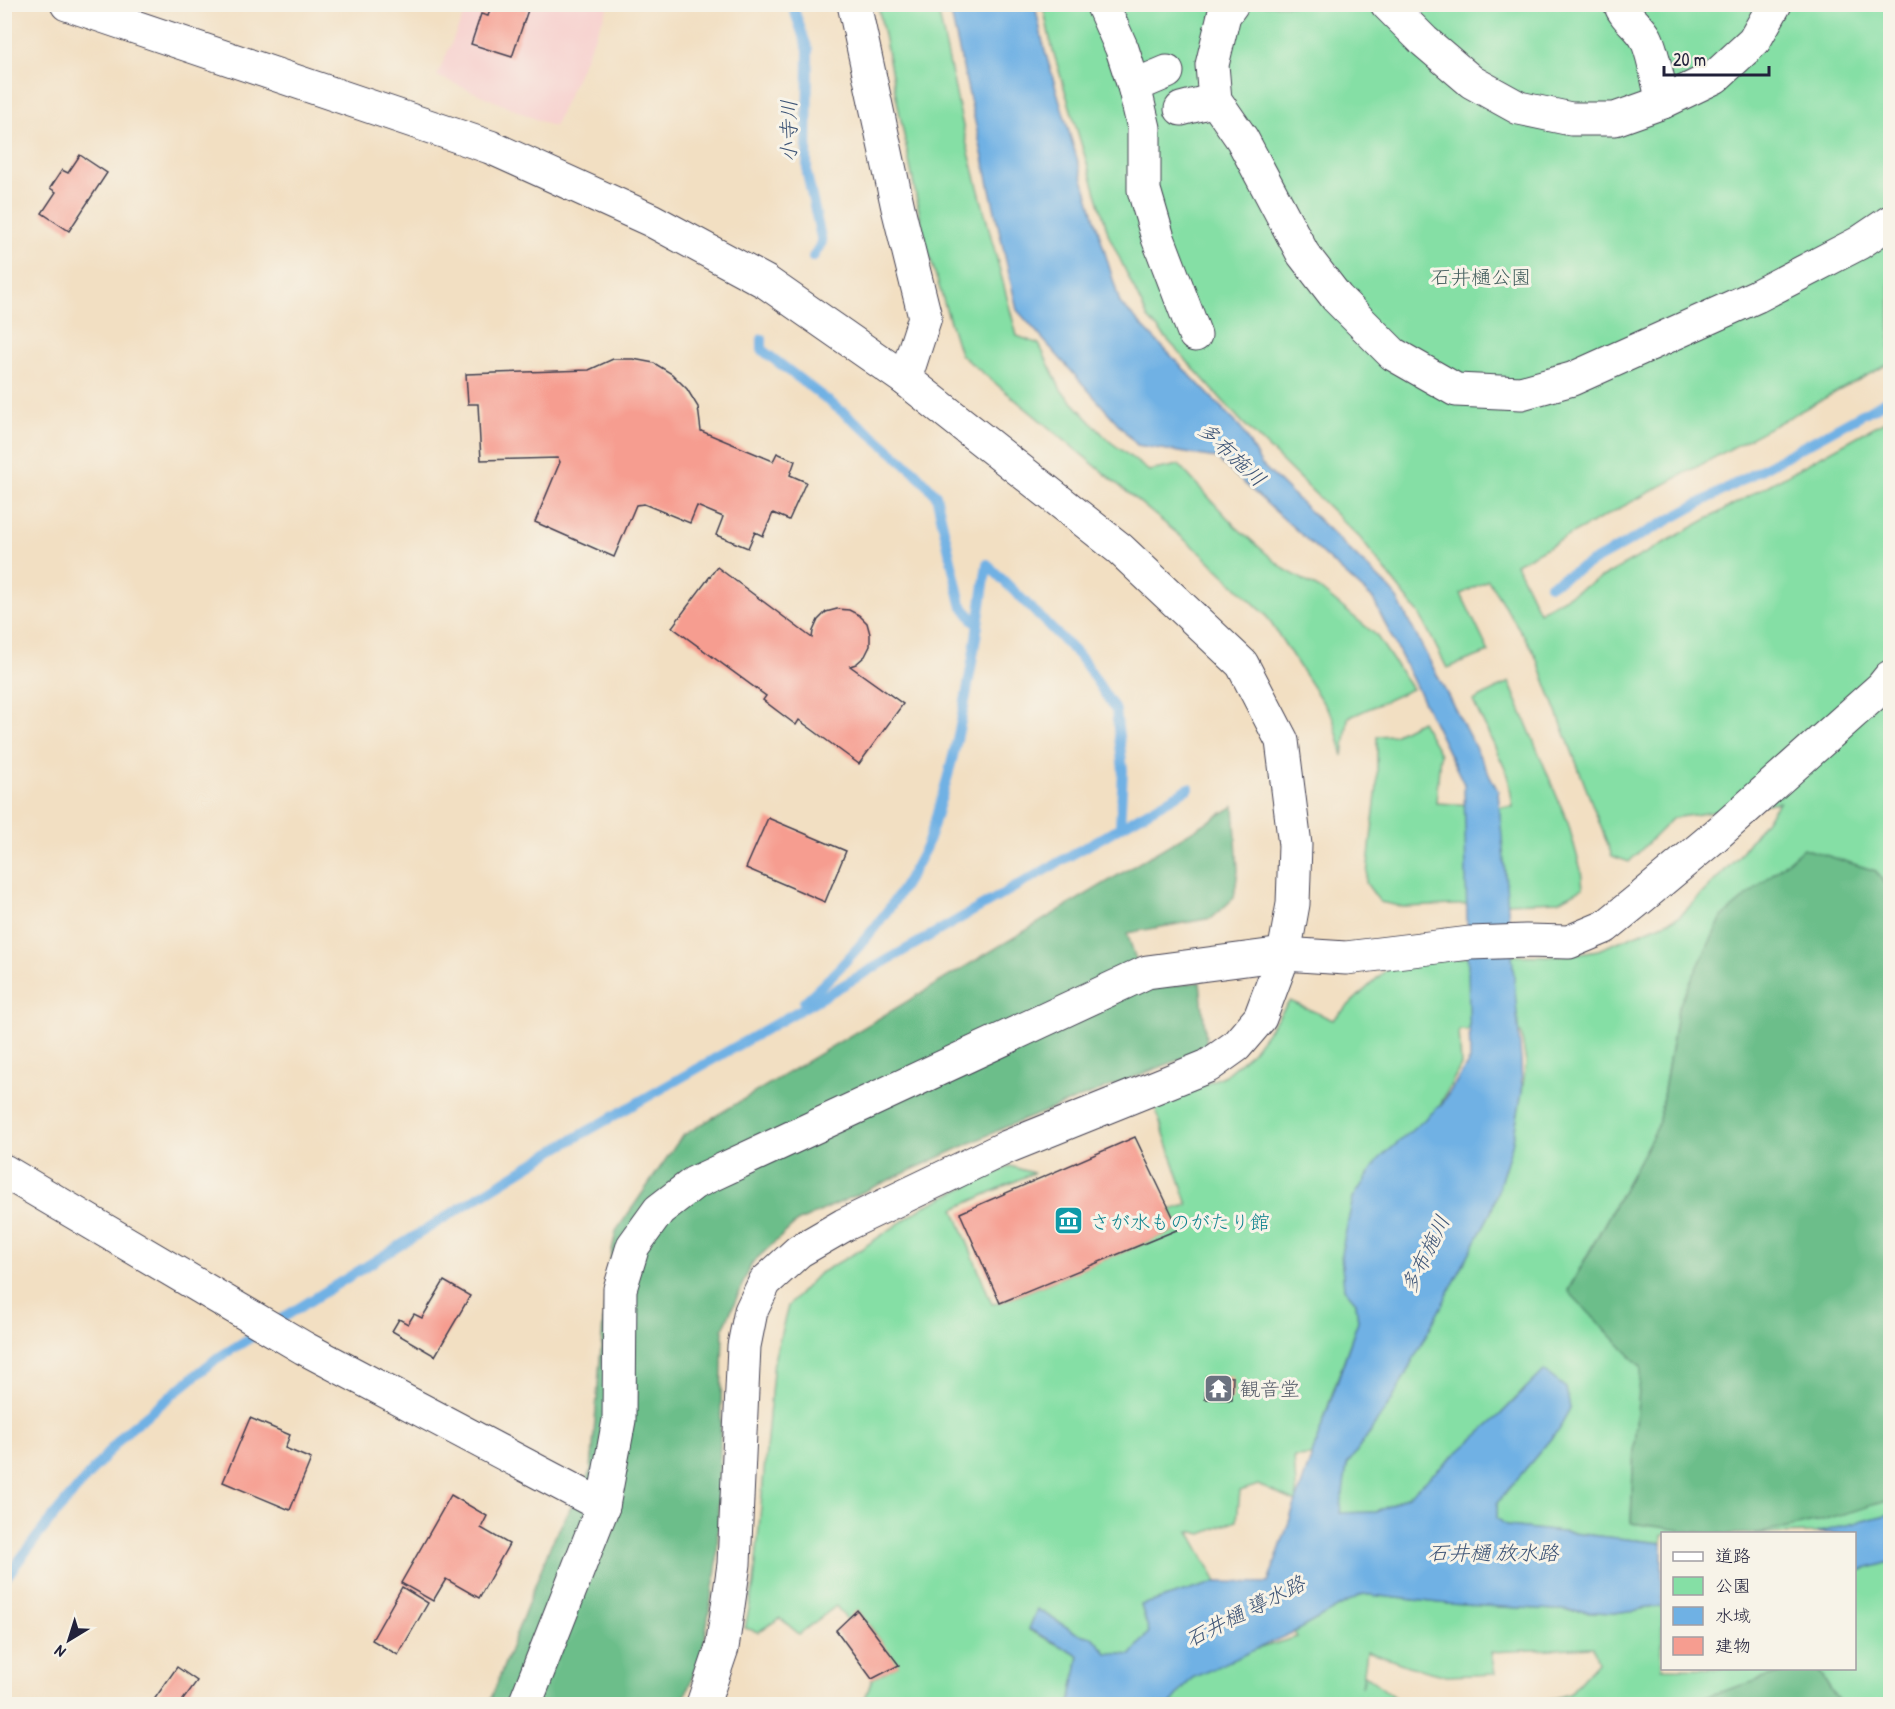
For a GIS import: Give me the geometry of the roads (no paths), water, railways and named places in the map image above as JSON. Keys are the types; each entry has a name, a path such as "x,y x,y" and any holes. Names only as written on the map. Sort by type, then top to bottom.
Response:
{"street":[{"path":"854,4 898,208 925,317 905,379"},
{"path":"1102,4 1122,50 1144,128 1144,190 1158,238 1195,335"},
{"path":"1232,4 1224,15 1212,65 1215,100 1242,139 1303,254 1337,298 1393,354 1456,390 1521,393 1572,379 1757,296 1859,243 1890,222"},
{"path":"1387,4 1424,41 1472,82 1519,108 1571,119 1615,119 1663,102 1715,77 1754,41 1775,4"},
{"path":"1620,4 1623,13 1637,25 1646,39 1663,102"},
{"path":"81,7 490,147 651,220 766,282 905,379 1120,549 1242,664 1282,741 1295,845 1293,904 1284,954 1260,1018 1236,1046 1208,1066 1007,1147 844,1225 799,1251 765,1282 751,1311 744,1346 734,1564 722,1648 703,1704"},
{"path":"1134,86 1167,72"},
{"path":"1181,109 1215,100"},
{"path":"525,1704 603,1506 619,1420 620,1289 633,1246 659,1210 694,1183 1147,972 1284,954 1346,958 1470,943 1569,942 1605,927 1715,836 1882,687 1890,677"},
{"path":"4,1171 303,1348 603,1506"}],"water":[{"path":"949,5 1035,5 1044,48 1120,303 1241,428 1261,464 1394,593 1498,791 1521,1060 1522,1092 1512,1145 1491,1212 1392,1400 1347,1465 1340,1513 1377,1512 1408,1496 1496,1419 1544,1371 1566,1388 1570,1408 1558,1430 1497,1503 1497,1518 1507,1526 1661,1543 1661,1606 1614,1613 1449,1604 1362,1594 1294,1632 1192,1678 1170,1704 1070,1704 1079,1656 1029,1629 1037,1609 1078,1634 1093,1637 1107,1653 1131,1655 1149,1632 1141,1605 1217,1582 1268,1583 1358,1321 1356,1302 1344,1288 1341,1254 1353,1198 1378,1160 1442,1104 1470,1060 1464,784 1373,599 1216,458 1137,445 1017,310"},
{"path":"1890,1514 1890,1562 1856,1572 1856,1532 1820,1532"}],"waterway":[{"name":"小寺川","path":"792,4 808,50 807,174 822,242 813,257"},
{"path":"762,339 762,350 870,433 914,471 936,495 961,604 978,626"},
{"path":"1550,585 1890,399"},
{"path":"987,564 1082,659 1116,711 1123,770 1120,827"},
{"path":"804,1002 872,932 900,892 927,844 948,777 962,717 987,564"},
{"path":"4,1580 51,1519 125,1433 216,1359 556,1149 1189,788"}],"place":[{"name":"さが水ものがたり館","path":"1069,1221"},
{"name":"観音堂","path":"1219,1388"}],"park label":[{"name":"石井樋公園","path":"1481,276"}],"water label":[{"name":"多布施川","path":"1232,454"},
{"name":"多布施川","path":"1425,1254"},
{"name":"石井樋 放水路","path":"1493,1552"},
{"name":"石井樋 導水路","path":"1245,1611"}]}
